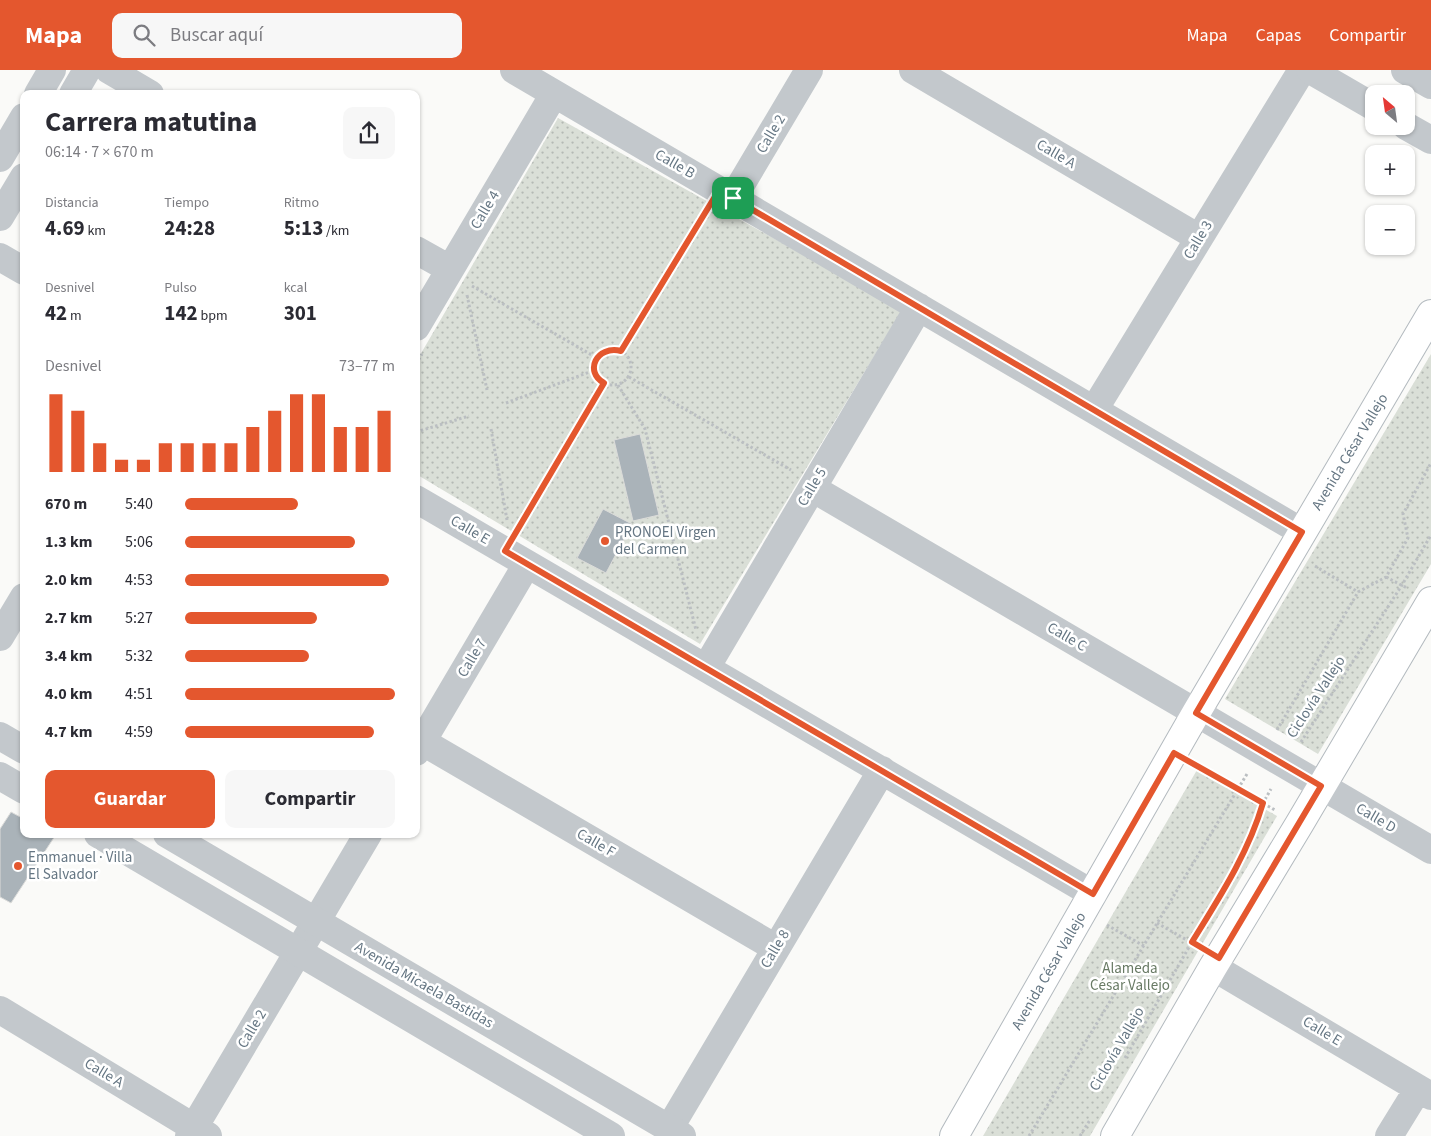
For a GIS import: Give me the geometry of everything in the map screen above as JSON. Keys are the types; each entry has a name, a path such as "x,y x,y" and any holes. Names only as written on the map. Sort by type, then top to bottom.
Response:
{"main road":[{"name":"Avenida César Vallejo","path":"954,1136 1196,713 1431,314"},
{"path":"1115,1136 1216,962 1429,608"}],"street":[{"path":"40,90 52,70"},
{"path":"75,90 87,70"},
{"path":"109,70 143,90"},
{"name":"Calle B","path":"514,70 1302,532"},
{"name":"Calle 2","path":"726,194 809,70"},
{"name":"Calle A","path":"913,70 1199,238"},
{"name":"Calle 3","path":"1094,410 1302,70"},
{"path":"1310,70 1365,102"},
{"path":"1405,70 1431,85"},
{"name":"Calle 4","path":"421,337 554,94"},
{"path":"0,158 20,124"},
{"path":"1415,131 1431,140"},
{"path":"0,217 20,184"},
{"path":"420,253 454,274"},
{"path":"0,257 20,269"},
{"name":"Calle 5","path":"706,668 919,307"},
{"name":"Calle C","path":"813,486 1321,786"},
{"name":"Calle E","path":"420,502 516,549 706,668 1093,894"},
{"name":"Calle 7","path":"420,740 516,549"},
{"path":"0,638 20,604"},
{"path":"0,736 20,748"},
{"name":"Calle F","path":"420,745 776,948"},
{"name":"Calle 8","path":"676,1132 776,948 882,770"},
{"path":"0,776 20,788"},
{"name":"Calle D","path":"1321,786 1431,850"},
{"path":"105,838 611,1136"},
{"name":"Avenida Micaela Bastidas","path":"174,838 676,1132"},
{"path":"316,921 366,838"},
{"name":"Calle 2","path":"197,1133 316,921"},
{"name":"Calle E","path":"1216,962 1425,1092"},
{"name":"Calle A","path":"0,1010 197,1133"},
{"path":"1390,1136 1425,1092"}],"path":[{"path":"621,351 726,194"},
{"path":"454,274 597,358"},
{"path":"454,274 487,390"},
{"path":"608,350 621,351 630,359 631,372 629,377 618,385 612,386 604,383 598,378 594,367 597,358 608,350"},
{"path":"506,403 595,370"},
{"path":"629,377 813,486"},
{"path":"516,549 604,383"},
{"path":"618,385 645,429 698,636"},
{"path":"420,431 469,416"},
{"path":"492,429 508,526 516,549"},
{"path":"1029,1136 1261,751 1275,733 1358,592 1386,577 1408,538 1403,514 1431,463"},
{"name":"Ciclovía Vallejo","path":"1124,1060 1237,867 1258,822 1263,803 1402,585 1431,535"},
{"path":"1312,564 1358,592"},
{"path":"698,636 703,628"},
{"path":"689,631 698,636"},
{"path":"1174,753 1300,823"},
{"path":"1102,922 1144,946"},
{"path":"1157,924 1192,942 1216,962"},
{"path":"1080,1136 1090,1119"}],"green space":[{"path":"558,118 902,310 700,644 420,476 420,355"},
{"path":"1431,354 1431,564 1318,754 1225,699"},
{"name":"Alameda César Vallejo","path":"1197,770 1277,816 1090,1136 983,1136"}],"building":[{"path":"640,434 659,515 633,521 614,440"},
{"name":"PRONOEI Virgen del Carmen","path":"603,509 632,524 606,573 577,558"},
{"name":"Emmanuel · Villa El Salvador","path":"11,812 20,817 20,838 54,838 11,903 0,897 0,829"}],"place":[{"name":"PRONOEI Virgen del Carmen","path":"605,541"},
{"name":"Emmanuel · Villa El Salvador","path":"18,866"}],"route":[{"path":"719,190 733,198 1302,532 1196,713 1321,786 1219,958 1192,942 1237,867 1258,822 1263,803 1174,753 1093,894 505,551 604,383 598,378 594,367 599,356 608,350 615,349 621,351 719,190"}]}
